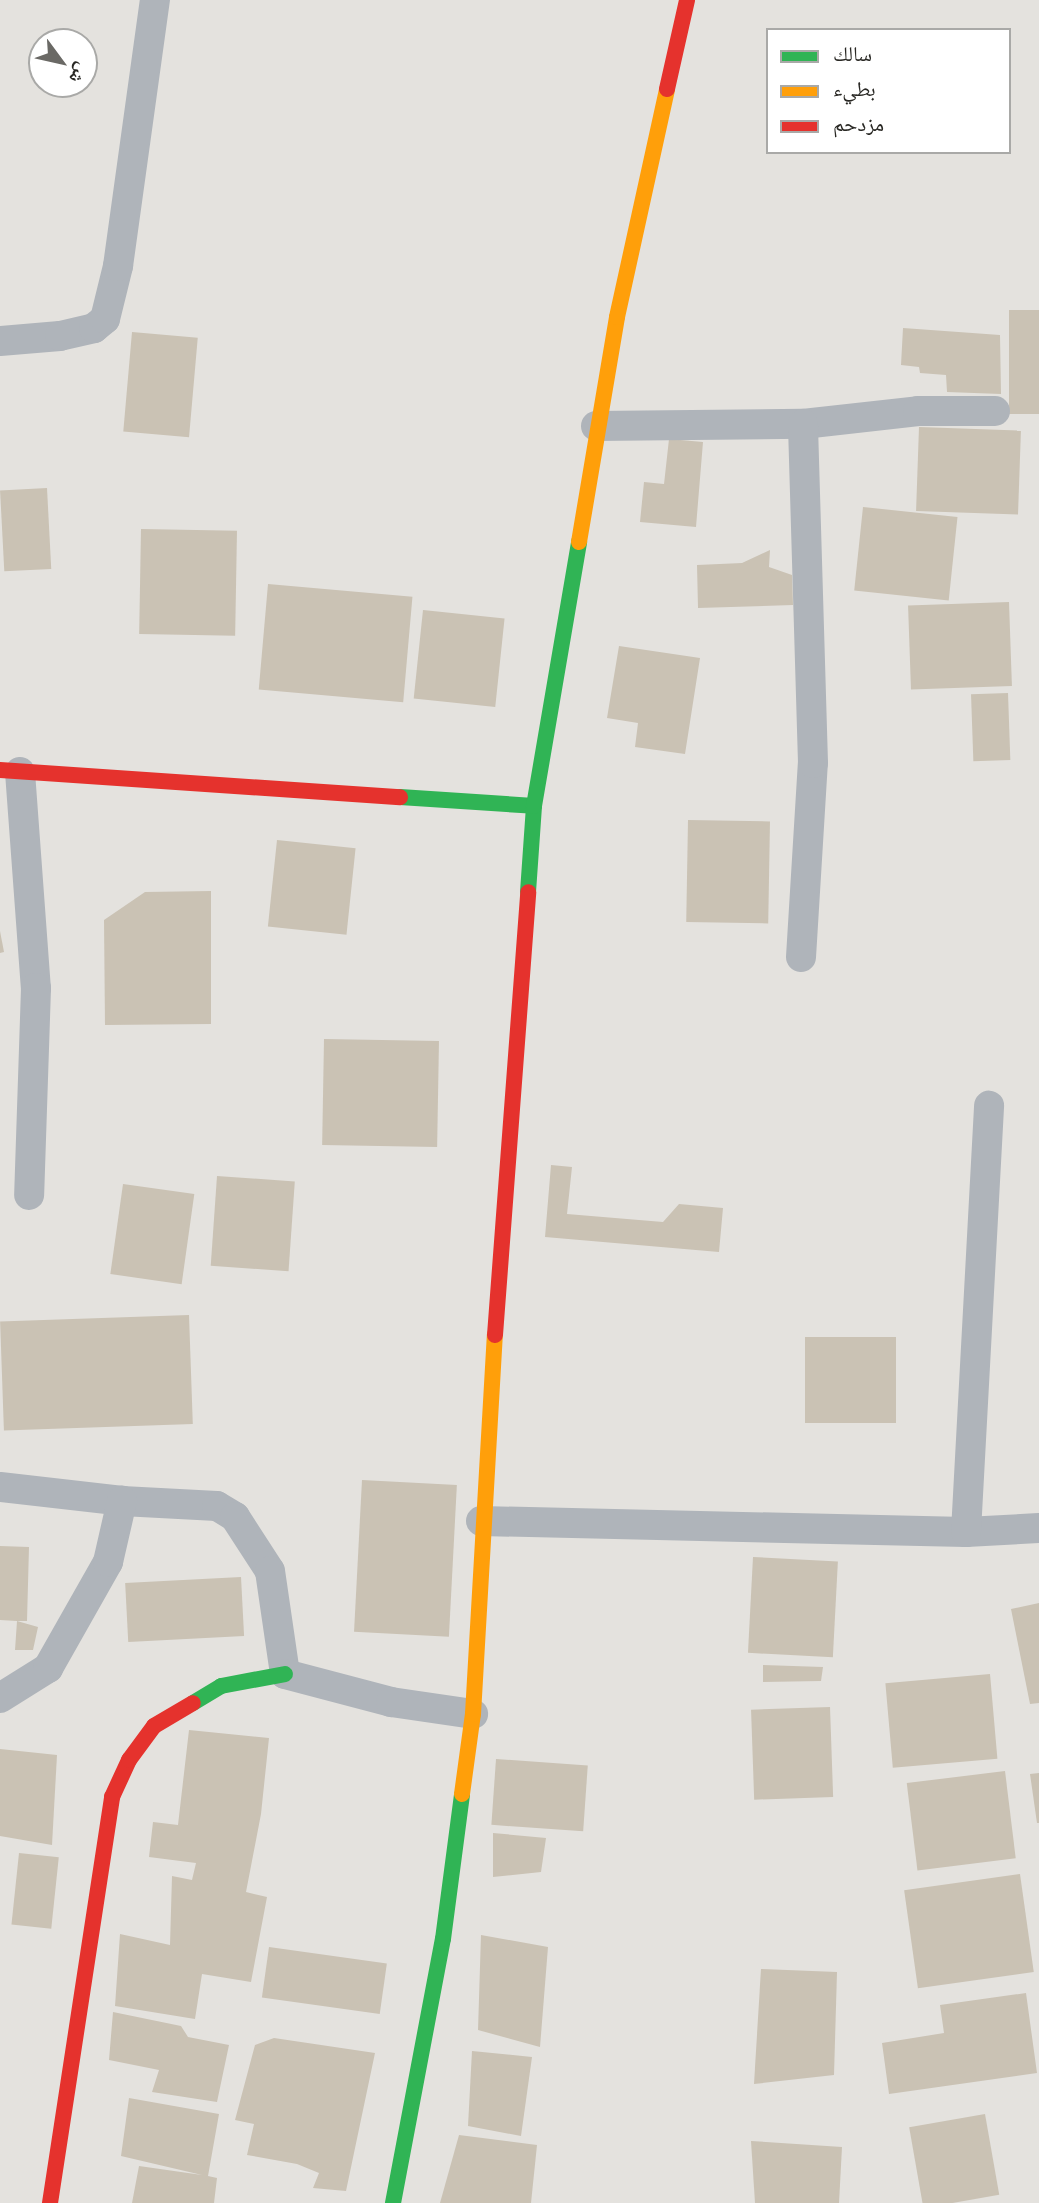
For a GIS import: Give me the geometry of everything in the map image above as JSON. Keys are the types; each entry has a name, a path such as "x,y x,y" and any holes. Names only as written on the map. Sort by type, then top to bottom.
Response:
{"street":[{"path":"0,341 60,336 94,328 104,319 118,266 155,0"},
{"path":"393,2203 443,1939 473,1714 481,1521 534,806 596,426 687,0"},
{"path":"596,426 803,424 918,411 995,411"},
{"path":"801,957 813,762 803,424"},
{"path":"29,1195 36,988 10,771 534,806"},
{"path":"966,1532 989,1106"},
{"path":"0,1487 121,1501 217,1506 235,1517 270,1571 285,1674"},
{"path":"0,1698 48,1668 108,1562 121,1501"},
{"path":"481,1521 966,1532 1039,1528"},
{"path":"50,2203 112,1797 129,1760 154,1726 221,1686 285,1674 391,1702 473,1714"}],"building":[{"path":"1009,310 1039,310 1039,414 1009,414"},
{"path":"903,328 1000,335 1001,394 947,392 946,375 920,373 919,367 901,365"},
{"path":"132,332 198,338 189,437 123,432"},
{"path":"919,427 1021,431 1018,515 916,511"},
{"path":"669,439 703,442 696,527 640,522 644,482 664,484"},
{"path":"47,488 51,569 4,571 0,490"},
{"path":"863,507 957,517 949,600 854,591"},
{"path":"141,529 237,531 235,636 139,634"},
{"path":"770,550 769,567 792,575 793,605 698,608 697,565 742,563"},
{"path":"268,584 412,597 403,702 259,690"},
{"path":"1009,602 1012,686 911,689 908,606"},
{"path":"423,610 505,619 495,707 414,699"},
{"path":"619,646 700,658 685,754 635,747 638,723 607,718"},
{"path":"1008,693 1010,760 973,761 971,694"},
{"path":"688,820 770,821 768,923 686,922"},
{"path":"277,840 356,848 346,935 268,927"},
{"path":"211,891 211,1024 105,1025 104,920 145,892"},
{"path":"0,931 4,952 0,953"},
{"path":"324,1039 439,1041 437,1147 322,1145"},
{"path":"551,1165 572,1167 567,1214 663,1222 679,1204 723,1208 719,1252 545,1237"},
{"path":"217,1176 295,1181 289,1271 211,1266"},
{"path":"123,1184 194,1194 182,1284 110,1274"},
{"path":"189,1315 193,1424 4,1431 0,1322"},
{"path":"805,1337 896,1337 896,1423 805,1423"},
{"path":"362,1480 457,1485 449,1637 354,1632"},
{"path":"0,1546 29,1547 27,1621 0,1620"},
{"path":"753,1557 838,1561 833,1657 748,1653"},
{"path":"241,1577 244,1636 128,1642 125,1583"},
{"path":"1039,1603 1039,1703 1030,1704 1011,1609"},
{"path":"17,1621 38,1627 33,1650 15,1650"},
{"path":"763,1665 823,1667 821,1681 763,1682"},
{"path":"990,1674 997,1759 893,1768 885,1683"},
{"path":"830,1707 833,1797 754,1800 751,1710"},
{"path":"189,1730 269,1738 261,1814 246,1892 267,1897 251,1982 202,1974 195,2019 115,2006 120,1934 170,1945 172,1876 192,1880 196,1863 149,1857 153,1822 178,1825"},
{"path":"0,1749 57,1755 52,1845 0,1836"},
{"path":"496,1759 588,1765 583,1831 491,1825"},
{"path":"1005,1771 1016,1858 917,1870 907,1783"},
{"path":"1039,1773 1039,1823 1037,1823 1030,1774"},
{"path":"493,1833 546,1838 541,1872 493,1877"},
{"path":"19,1853 59,1857 51,1929 11,1925"},
{"path":"1020,1874 1034,1972 918,1988 904,1890"},
{"path":"481,1935 548,1947 540,2047 478,2030"},
{"path":"269,1947 387,1964 380,2014 262,1998"},
{"path":"761,1969 837,1972 834,2075 754,2084"},
{"path":"1026,1993 1037,2073 889,2094 882,2043 944,2033 940,2005"},
{"path":"113,2012 181,2026 188,2037 229,2045 217,2102 152,2092 159,2070 109,2060"},
{"path":"274,2038 375,2053 346,2191 313,2188 319,2173 297,2164 247,2155 254,2124 235,2120 255,2045"},
{"path":"472,2051 532,2057 521,2136 468,2126"},
{"path":"129,2098 219,2114 208,2176 217,2178 214,2203 132,2203 139,2166 202,2175 121,2156"},
{"path":"985,2114 999,2195 952,2203 923,2203 909,2127"},
{"path":"459,2135 537,2145 531,2203 440,2203"},
{"path":"751,2141 842,2147 839,2203 755,2203"}],"traffic: fast":[{"path":"528,892 534,806 579,542"},
{"path":"400,797 534,806"},
{"path":"193,1703 221,1686 285,1674"},
{"path":"393,2203 443,1939 462,1794"}],"traffic: slow":[{"path":"579,542 617,317 667,89"},
{"path":"462,1794 473,1714 495,1335"}],"traffic: jam":[{"path":"667,89 687,0"},
{"path":"0,770 400,797"},
{"path":"495,1335 528,892"},
{"path":"50,2203 112,1797 129,1760 154,1726 193,1703"}]}
